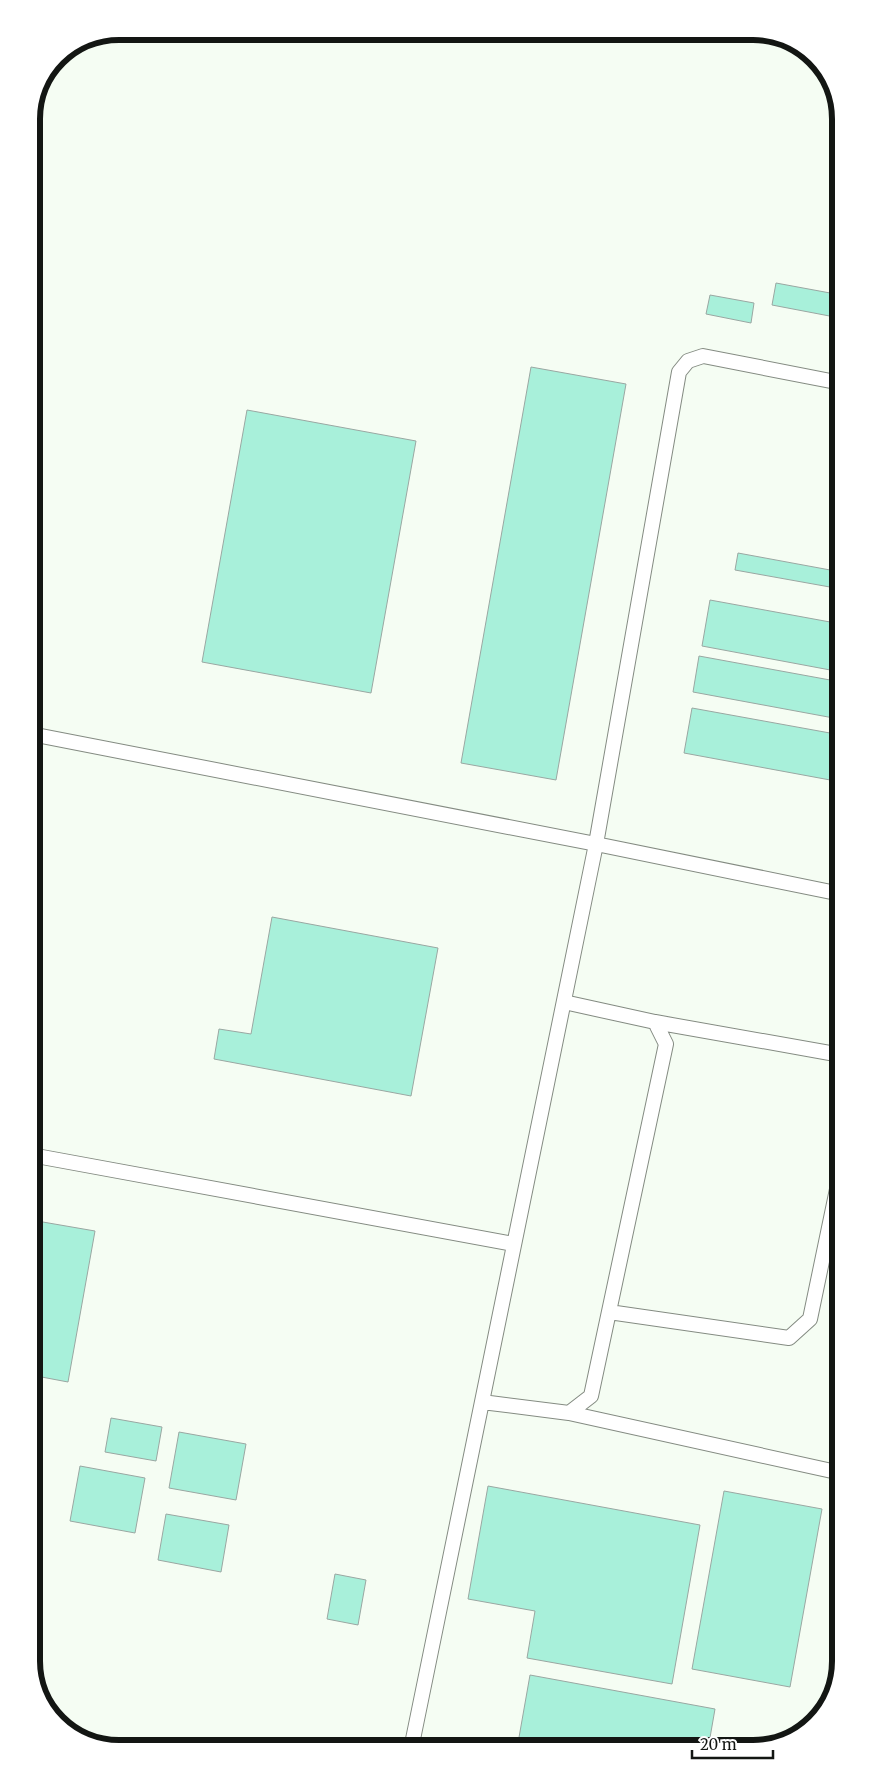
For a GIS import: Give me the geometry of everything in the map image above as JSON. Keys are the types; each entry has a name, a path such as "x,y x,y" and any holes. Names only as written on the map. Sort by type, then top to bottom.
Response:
{"lane":[{"path":"413,1740 596,844 679,372 688,361 702,356 832,381"},
{"path":"40,736 596,844 832,892"},
{"path":"564,1002 655,1022 832,1053"},
{"path":"569,1413 591,1396 666,1044 655,1022"},
{"path":"40,1157 514,1244"},
{"path":"608,1312 788,1338 810,1319 832,1213"},
{"path":"482,1402 569,1413 832,1471"}],"building":[{"path":"776,283 832,293 832,316 772,305"},
{"path":"710,295 754,303 751,323 706,314"},
{"path":"531,367 626,384 556,780 461,763"},
{"path":"247,410 416,441 371,693 202,662"},
{"path":"738,553 832,570 832,587 735,570"},
{"path":"710,600 832,622 832,670 702,646"},
{"path":"699,656 832,680 832,718 693,692"},
{"path":"692,708 832,733 832,780 684,753"},
{"path":"272,917 438,948 411,1096 214,1059 219,1029 251,1034"},
{"path":"40,1222 95,1231 68,1382 40,1377"},
{"path":"111,1418 162,1427 156,1461 105,1452"},
{"path":"179,1432 246,1444 236,1500 169,1488"},
{"path":"80,1466 145,1478 135,1533 70,1521"},
{"path":"488,1486 700,1525 672,1684 527,1658 535,1611 468,1599"},
{"path":"724,1491 822,1509 790,1687 692,1669"},
{"path":"166,1514 229,1525 221,1572 158,1560"},
{"path":"335,1574 366,1580 358,1625 327,1619"},
{"path":"530,1675 715,1709 710,1740 519,1740"}]}
